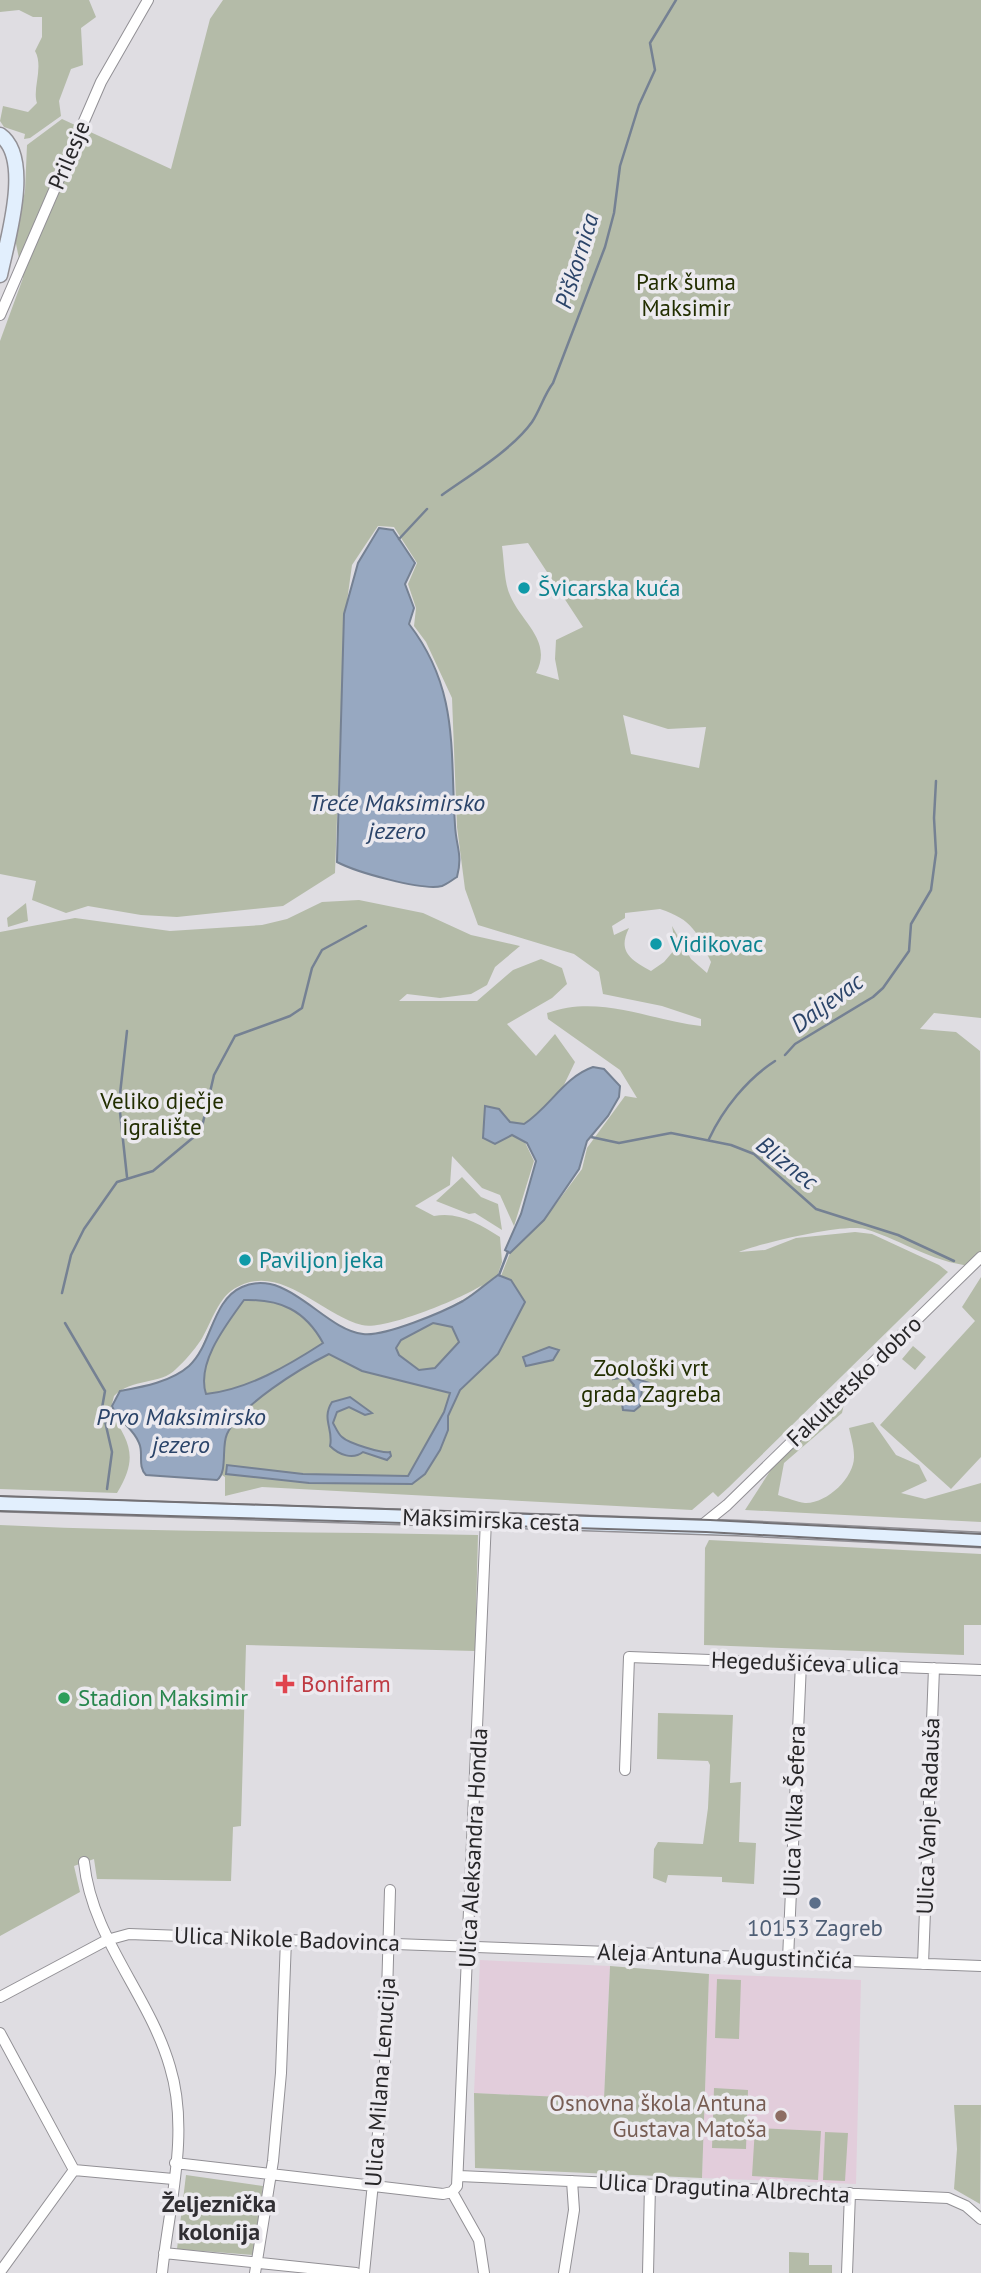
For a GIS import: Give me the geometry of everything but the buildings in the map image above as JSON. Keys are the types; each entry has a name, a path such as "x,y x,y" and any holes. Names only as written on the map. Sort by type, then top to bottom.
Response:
{"main road":[{"path":"0,135 10,145 17,164 0,275"},
{"name":"Maksimirska cesta","path":"0,1504 737,1528 981,1540"}],"street":[{"name":"Prilesje","path":"0,315 101,82 148,0"},
{"name":"Fakultetsko dobro","path":"699,1527 727,1506 981,1257"},
{"path":"727,1506 730,1521 737,1528"},
{"name":"Ulica Aleksandra Hondla","path":"459,2176 486,1520"},
{"name":"Hegedušićeva ulica","path":"625,1770 629,1657 981,1670"},
{"name":"Ulica Vilka Šefera","path":"788,1959 801,1663"},
{"name":"Ulica Vanje Radauša","path":"923,1964 934,1668"},
{"path":"84,1862 88,1890 107,1940 160,2039 170,2066 178,2114 162,2273"},
{"name":"Ulica Milana Lenucija","path":"364,2273 385,2063 390,1890"},
{"name":"Ulica Nikole Badovinca","path":"0,1997 107,1940 130,1934 468,1945"},
{"path":"256,2269 283,2054 286,1939"},
{"name":"Aleja Antuna Augustinčića","path":"468,1945 981,1966"},
{"path":"0,2033 74,2169"},
{"path":"175,2162 452,2192"},
{"path":"74,2169 173,2179"},
{"path":"0,2272 74,2169"},
{"path":"452,2192 459,2176"},
{"name":"Ulica Dragutina Albrechta","path":"459,2176 952,2199 981,2220"},
{"path":"564,2273 574,2210 572,2181"},
{"path":"648,2273 650,2185"},
{"path":"452,2192 479,2240 484,2273"},
{"path":"847,2273 850,2193"},
{"path":"164,2253 256,2269 356,2273"}],"shaded area":[{"path":"480,1960 610,1966 604,2099 474,2093"},
{"name":"Osnovna škola Antuna Gustava Matoša","path":"709,1974 861,1980 856,2184 702,2178"}],"green space":[{"path":"0,0 89,0 96,17 81,28 83,65 71,69 59,101 61,116 30,138 24,139 25,134 4,127 0,121 3,106 28,112 37,103 38,64 35,51 42,37 42,17 33,17 19,10 0,12"},
{"name":"Park šuma Maksimir","path":"223,0 981,0 981,1018 934,1013 920,1029 956,1032 980,1051 981,1266 936,1258 880,1234 854,1228 802,1235 739,1252 765,1250 796,1238 855,1232 872,1234 939,1265 948,1272 729,1487 718,1497 713,1492 692,1510 262,1487 225,1496 225,1477 219,1473 198,1411 192,1380 212,1324 231,1294 239,1288 253,1284 276,1287 301,1300 335,1324 361,1334 373,1334 406,1326 444,1310 482,1285 423,1312 373,1326 346,1319 281,1284 265,1281 248,1283 226,1295 201,1340 176,1369 162,1377 129,1386 114,1396 110,1412 127,1442 130,1460 124,1481 117,1493 0,1489 0,932 75,918 170,931 262,925 287,919 322,902 359,900 423,913 471,935 520,946 495,967 487,985 471,994 440,998 407,994 399,1001 477,1001 513,970 541,959 562,968 567,984 552,998 507,1024 536,1056 555,1034 575,1062 563,1087 520,1132 534,1161 514,1226 500,1195 482,1188 452,1156 450,1185 415,1206 434,1216 460,1217 500,1237 502,1262 498,1274 501,1276 510,1253 544,1220 582,1169 587,1148 625,1096 637,1098 620,1070 548,1019 547,1013 586,1006 605,1007 701,1026 701,1019 662,1006 603,994 599,972 574,954 478,925 465,889 457,827 452,698 426,642 414,626 416,608 408,584 417,563 394,527 378,526 352,565 344,623 335,873 283,906 177,917 141,915 88,906 66,913 32,900 36,881 0,874 0,341 23,278 15,239 25,191 27,145 62,119 171,169 210,19","holes":["528,543 583,627 556,640 555,659 559,680 536,673 541,650 538,640 508,590 502,546","623,715 668,729 706,727 699,768 631,754","660,909 687,923 693,928 711,962 707,973 691,959 672,926 676,948 664,962 651,971 637,963 625,949 629,928 614,935 612,926 625,918 625,913"]},
{"path":"26,903 28,921 8,927 7,918"},
{"path":"462,1177 481,1197 498,1204 502,1230 475,1213 469,1214 436,1201"},
{"path":"981,1277 981,1457 951,1489 880,1425 975,1321 962,1307"},
{"path":"913,1346 926,1357 915,1370 902,1359"},
{"path":"845,1399 842,1413 784,1463 778,1495 805,1503 822,1499 838,1488 853,1464 854,1449 849,1428 873,1422 896,1455 919,1465 927,1481 901,1493 925,1499 981,1483 981,1522 745,1510 774,1465"},
{"path":"0,1525 478,1535 475,1651 246,1645 241,1826 233,1827 231,1881 97,1879 94,1859 74,1866 80,1892 0,1936"},
{"path":"709,1540 981,1554 981,1625 964,1625 964,1655 704,1645 705,1548"},
{"path":"658,1713 733,1715 730,1783 741,1782 739,1842 756,1843 754,1884 722,1882 722,1877 668,1875 666,1883 653,1878 654,1849 658,1842 703,1844 710,1765 708,1761 657,1759"},
{"path":"610,1966 709,1974 702,2178 475,2168 474,2093 604,2099"},
{"path":"717,1979 741,1980 739,2039 715,2038"},
{"path":"714,2088 748,2090 746,2149 712,2148"},
{"path":"954,2105 981,2105 980,2204 954,2189 957,2149"},
{"path":"755,2128 821,2131 818,2180 752,2176"},
{"path":"825,2132 848,2133 845,2181 823,2180"},
{"path":"186,2175 263,2186 253,2255 177,2249"},
{"path":"789,2252 809,2253 809,2265 832,2265 832,2273 789,2273"}],"water":[{"name":"Treće Maksimirsko jezero","path":"379,528 393,530 415,563 405,584 414,608 409,624 437,672 449,720 459,862 457,877 442,886 420,886 389,880 337,862 344,614 358,563"},
{"path":"593,1067 604,1069 620,1086 619,1097 608,1116 587,1141 579,1169 544,1220 510,1253 505,1250 521,1214 536,1161 527,1143 512,1135 495,1144 483,1138 485,1106 499,1109 510,1122 524,1124 565,1085"},
{"name":"Prvo Maksimirsko jezero","path":"498,1275 511,1280 525,1302 498,1354 460,1390 448,1416 448,1430 440,1450 425,1474 412,1484 309,1483 226,1474 227,1465 303,1474 408,1476 444,1412 450,1393 362,1371 329,1354 272,1388 244,1411 225,1439 222,1471 217,1480 146,1475 136,1437 112,1406 120,1391 165,1380 189,1366 203,1347 224,1302 242,1287 259,1283 275,1285 348,1330 373,1334 399,1328 442,1311 467,1298","holes":["244,1300 280,1304 290,1309 308,1322 323,1343 282,1368 252,1382 206,1394 204,1382 209,1357 221,1333","433,1323 452,1327 459,1342 435,1368 419,1370 399,1355 396,1348 401,1340"]},
{"path":"549,1347 559,1350 553,1360 526,1366 523,1357"},
{"path":"618,1370 632,1372 637,1379 649,1383 642,1389 640,1406 634,1411 623,1410 620,1391 632,1389 634,1385 627,1377 613,1379 613,1373"},
{"path":"350,1397 372,1413 365,1415 349,1407 337,1412 333,1423 338,1433 358,1445 390,1452 391,1456 387,1460 363,1452 355,1456 346,1455 330,1446 329,1408 332,1402"}],"waterway":[{"name":"Piškornica","path":"442,495 490,462 524,432 553,383 605,247 614,213 620,166 639,105 655,70 650,43 676,0"},
{"name":"Piškornica","path":"399,539 427,509"},
{"name":"Daljevac","path":"785,1055 795,1044 873,997 883,988 909,951 911,924 931,890 936,853 936,781"},
{"path":"62,1293 71,1255 84,1229 117,1182 153,1171 201,1131 214,1075 235,1036 290,1016 302,1008 312,968 322,950 366,926"},
{"path":"127,1031 119,1103 127,1177"},
{"path":"709,1139 737,1096 775,1061"},
{"name":"Bliznec","path":"591,1137 619,1143 671,1133 731,1145 754,1154 816,1209 898,1235 954,1261"},
{"path":"499,1275 508,1252"},
{"path":"65,1323 105,1391 102,1408 112,1452 107,1489"}],"tram line":[{"path":"0,1496 710,1520 981,1534"},
{"path":"0,1511 706,1532 981,1547"}],"place":[{"name":"Švicarska kuća","path":"524,588"},
{"name":"Vidikovac","path":"656,944"},
{"name":"Paviljon jeka","path":"245,1260"},
{"name":"Bonifarm","path":"285,1684"},
{"name":"Stadion Maksimir","path":"64,1698"},
{"name":"10153 Zagreb","path":"815,1903"},
{"name":"Osnovna škola Antuna Gustava Matoša","path":"781,2116"}],"district":[{"name":"Željeznička kolonija","path":"219,2218"}],"park label":[{"name":"Veliko dječje igralište","path":"162,1114"},
{"name":"Zoološki vrt grada Zagreba","path":"651,1381"}]}
